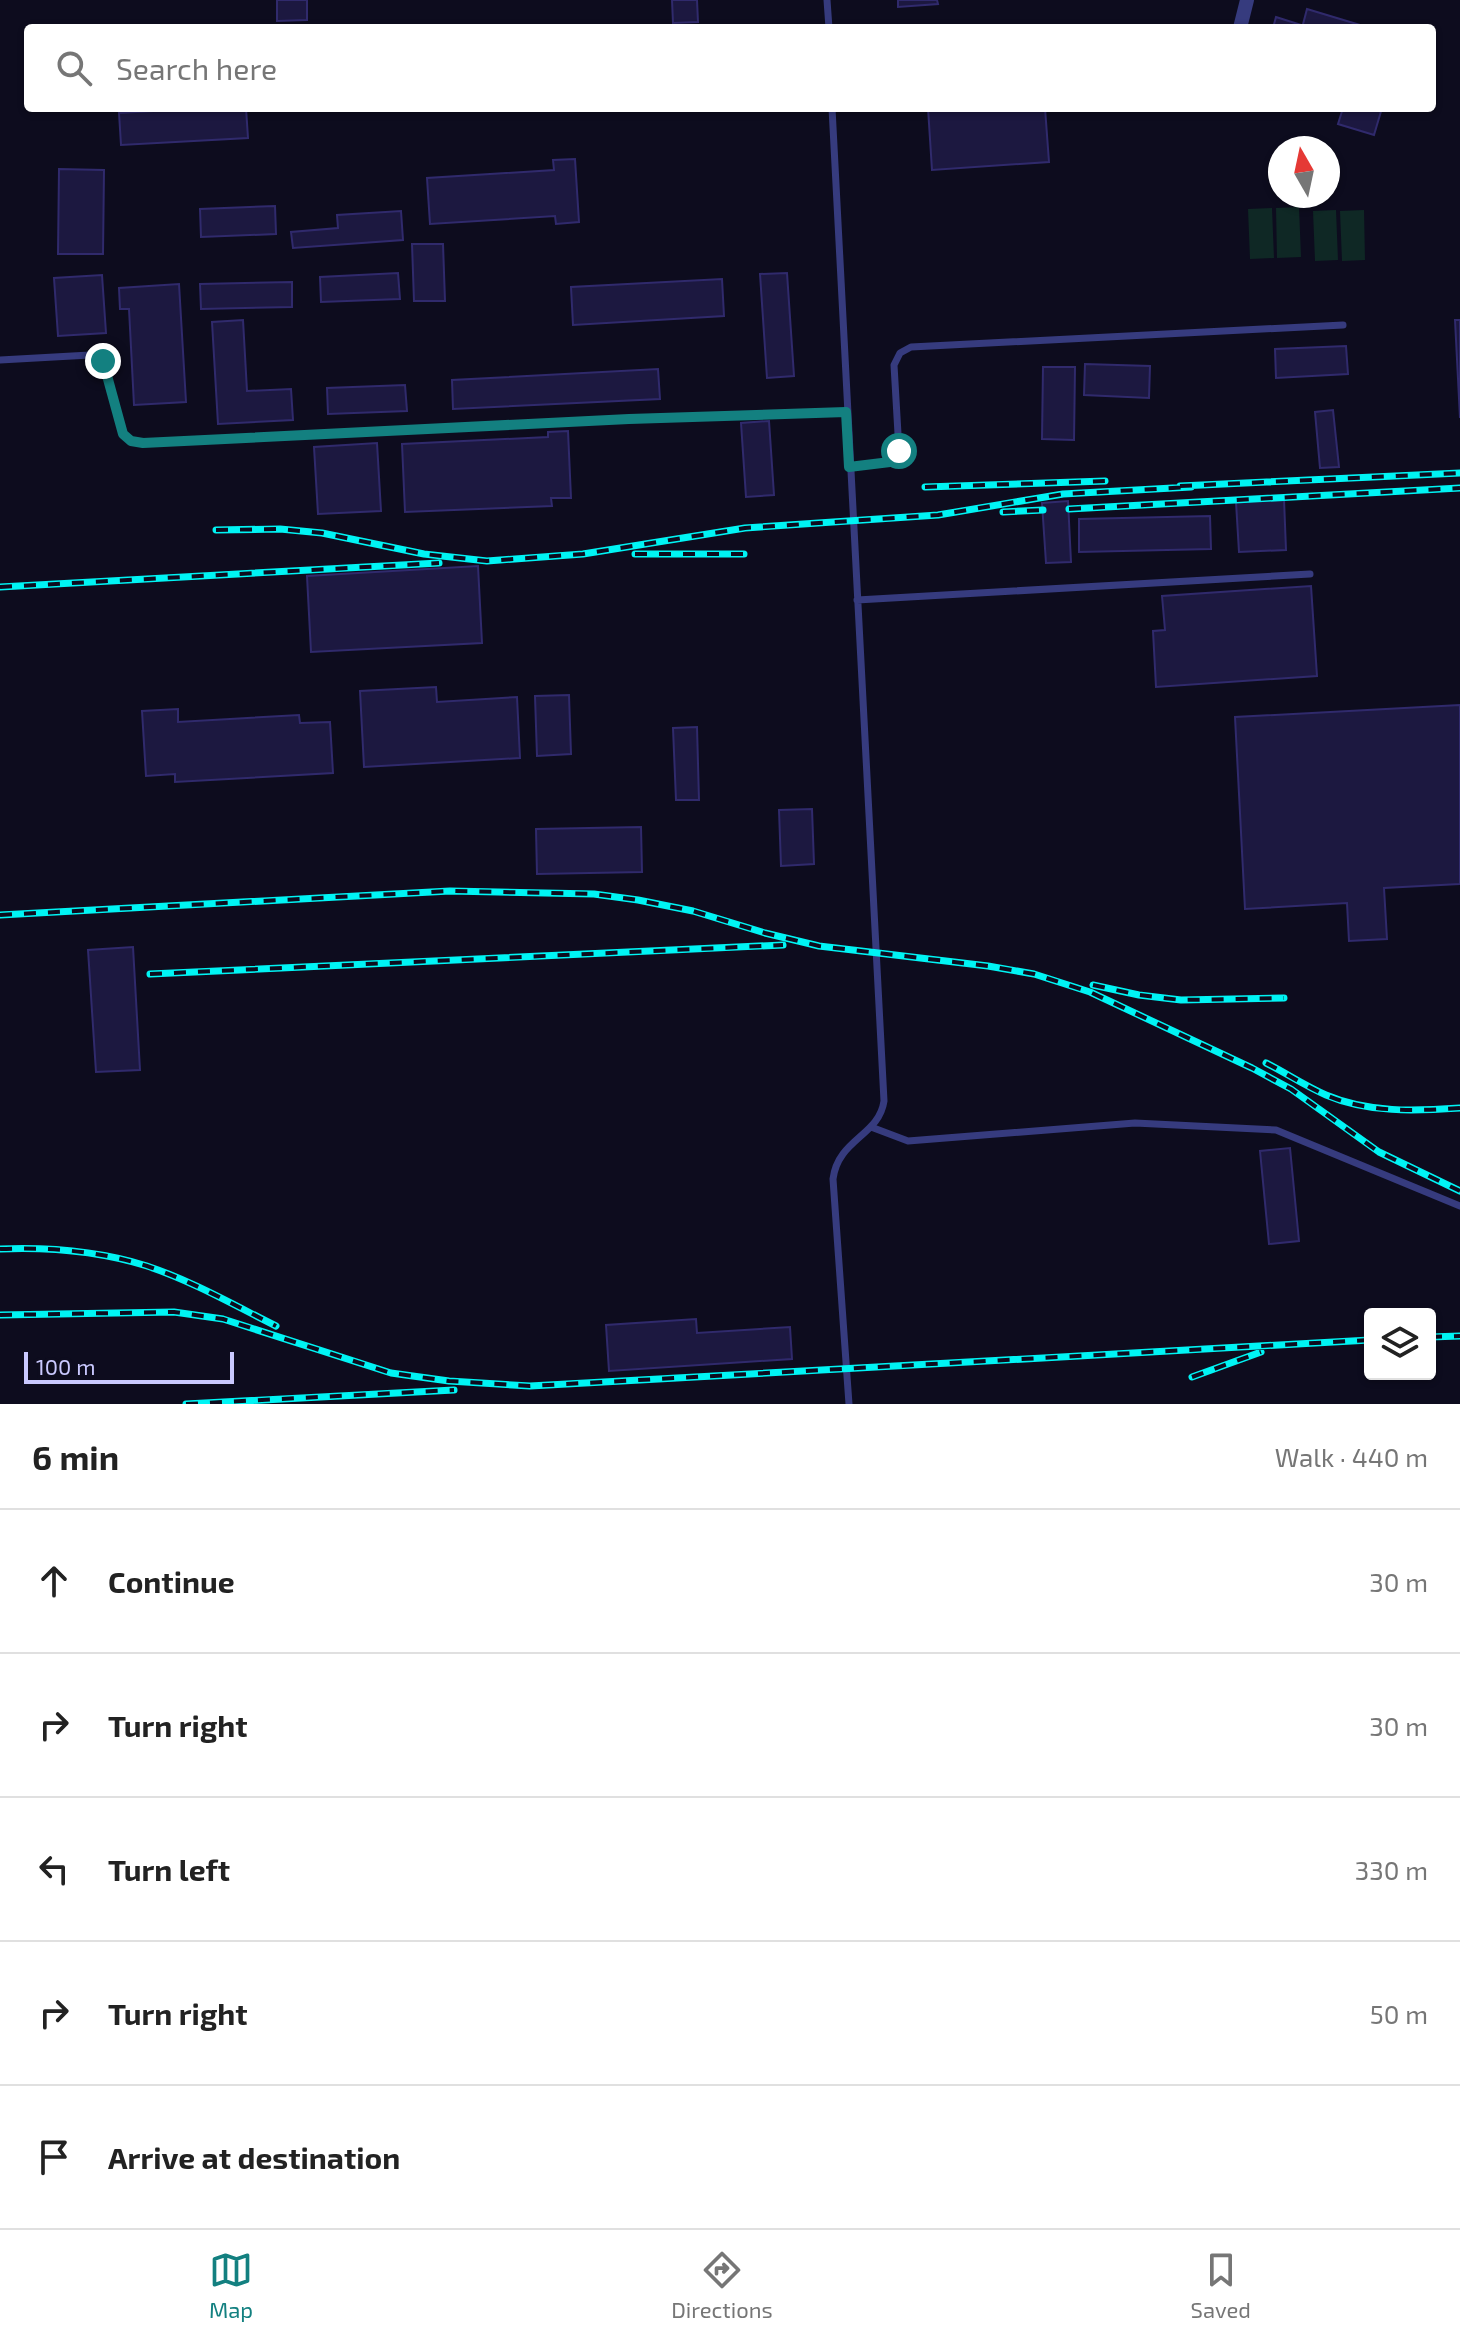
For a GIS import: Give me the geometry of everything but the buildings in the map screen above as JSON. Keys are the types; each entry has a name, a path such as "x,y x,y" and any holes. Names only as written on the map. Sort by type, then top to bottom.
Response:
{"street":[{"path":"1241,24 1247,0"}],"lane":[{"path":"827,0 829,24"},
{"path":"832,112 884,1101 871,1127 842,1153 835,1165 833,1179 849,1404"},
{"path":"849,467 890,462 899,451 894,365 900,353 911,347 1343,325"},
{"path":"0,360 90,355 103,361 123,434 131,441 143,443 629,419 846,412"},
{"path":"857,600 1310,574"},
{"path":"871,1127 908,1141 1135,1123 1276,1130 1460,1206"}],"green space":[{"path":"1272,208 1274,258 1250,259 1248,209"},
{"path":"1276,208 1299,208 1301,257 1277,258"},
{"path":"1336,210 1338,260 1315,261 1313,211"},
{"path":"1364,210 1365,260 1342,261 1340,211"}],"railway":[{"path":"1180,486 1460,473"},
{"path":"925,487 1105,481"},
{"path":"216,530 280,529 322,533 424,554 487,561 583,554 745,528 938,515 1063,494 1191,487"},
{"path":"1069,509 1460,488"},
{"path":"1003,512 1043,510"},
{"path":"635,554 744,554"},
{"path":"0,587 439,563"},
{"path":"0,915 450,891 594,894 693,911 819,946 1034,974 1090,992 1252,1068 1291,1089 1379,1152 1460,1191"},
{"path":"150,974 783,945"},
{"path":"1093,985 1181,1000 1284,998"},
{"path":"1266,1063 1326,1095 1358,1105 1409,1110 1460,1108"},
{"path":"0,1249 74,1251 147,1266 213,1294 276,1326"},
{"path":"0,1315 174,1312 223,1319 391,1373 449,1381 530,1386 1364,1340"},
{"path":"1436,1337 1460,1336"},
{"path":"1192,1377 1261,1352"},
{"path":"186,1404 454,1390"}],"route":[{"path":"103,361 123,434 131,441 143,443 629,419 846,412 849,467 890,462 899,451"}]}
